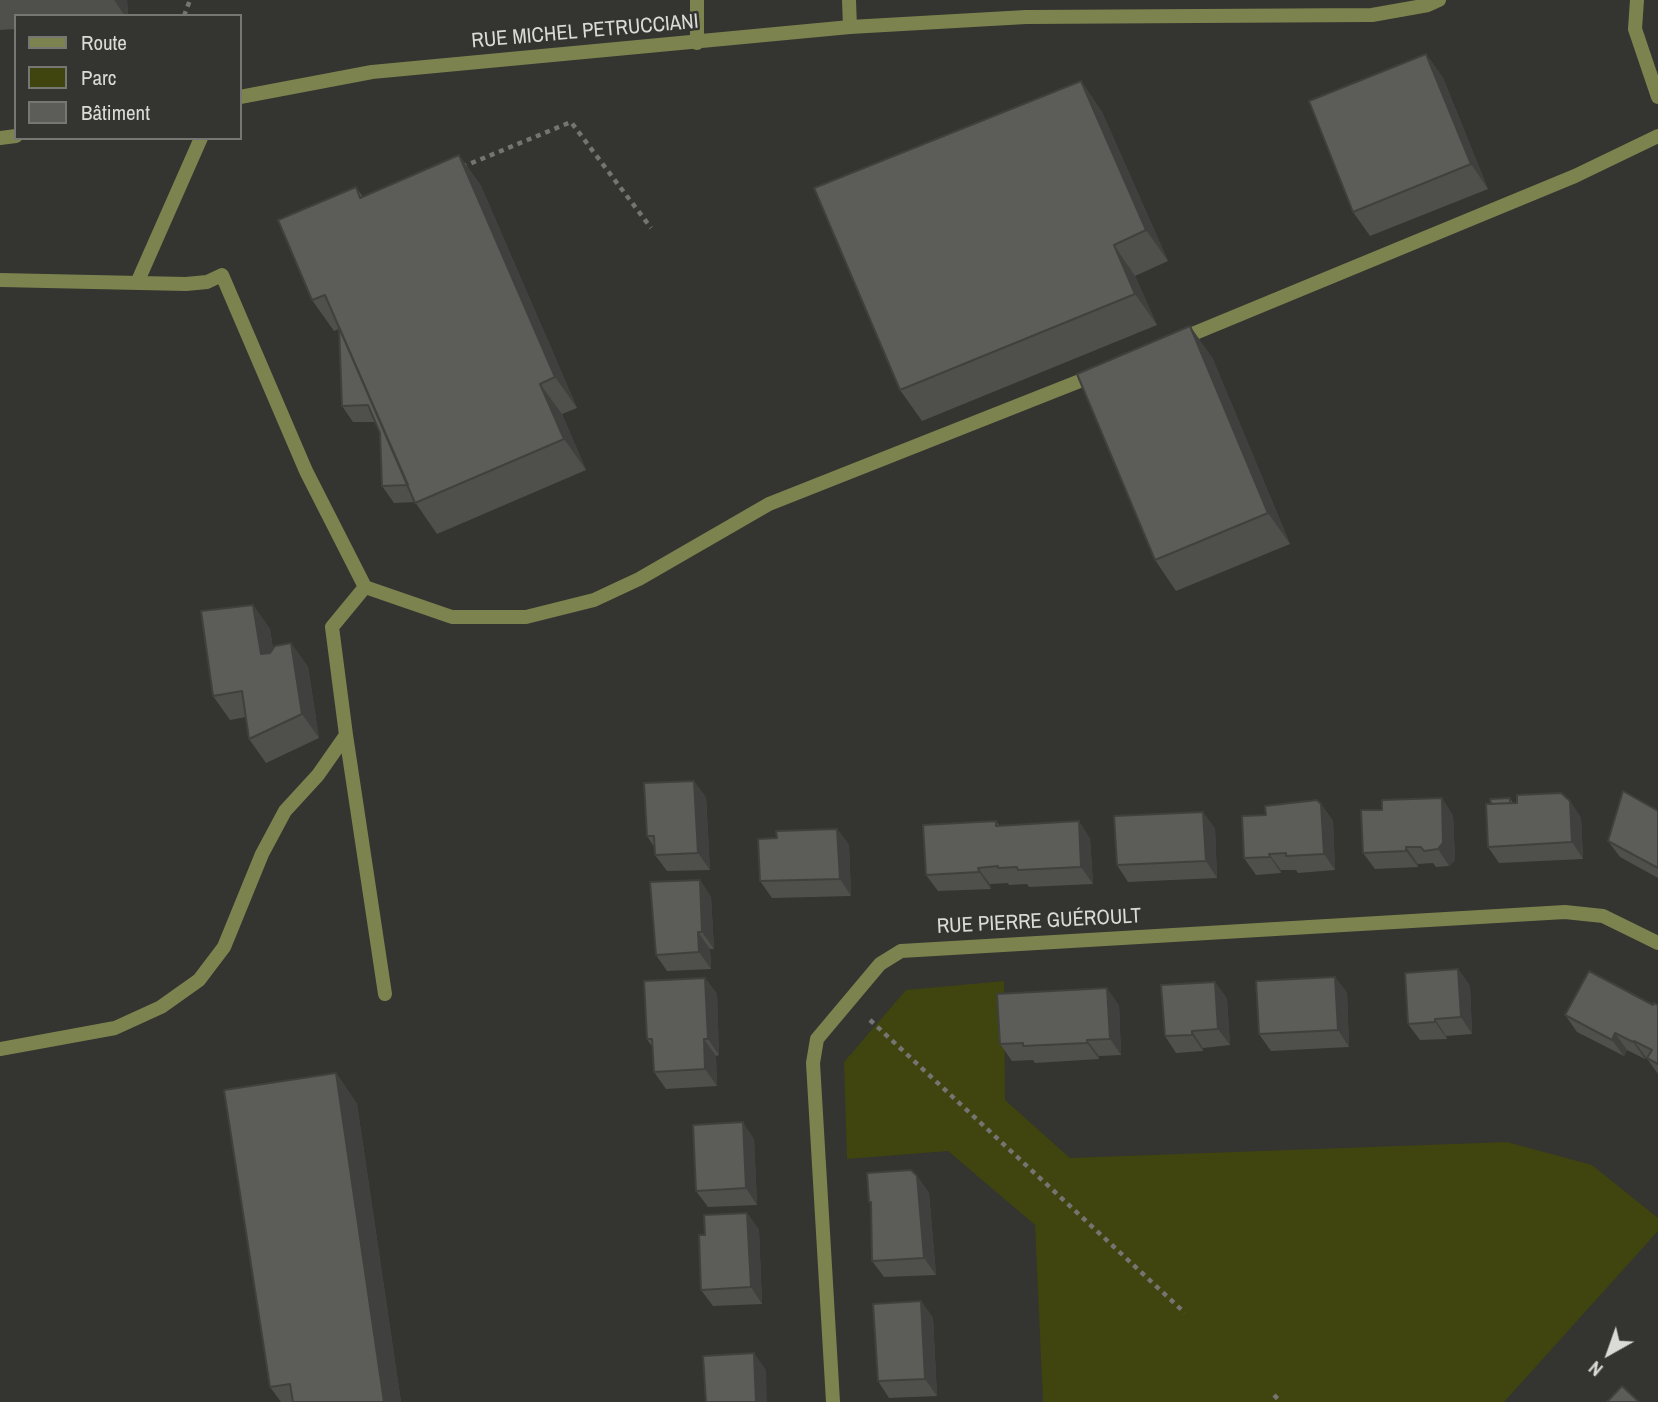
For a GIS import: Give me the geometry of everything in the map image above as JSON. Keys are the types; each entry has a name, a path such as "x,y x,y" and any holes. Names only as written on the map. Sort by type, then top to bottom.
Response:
{"street":[{"path":"696,0 697,43"},
{"path":"849,0 850,27"},
{"name":"RUE MICHEL PETRUCCIANI","path":"242,97 372,72 850,27 1026,17 1372,15 1428,5 1439,0"},
{"path":"1637,0 1634,29 1658,97"},
{"path":"1167,345 1566,180 1658,136"},
{"path":"137,283 200,140"},
{"path":"0,280 186,284 207,282 222,275 306,471 365,587 452,617 526,617 594,600 639,579 769,504 1103,372"},
{"path":"365,587 332,627 385,994"},
{"path":"0,1048 115,1028 161,1007 199,980 223,947 262,854 285,811 318,775 346,735"},
{"name":"RUE PIERRE GUÉROULT","path":"833,1402 813,1063 817,1039 880,964 901,951 1565,912 1603,916 1658,943"}],"path":[{"path":"460,168 571,122 651,228"},
{"path":"848,1000 1185,1312"},
{"path":"1274,1395 1281,1402"}],"green space":[{"path":"1004,981 1005,1100 1070,1158 1507,1142 1592,1165 1658,1218 1658,1231 1504,1402 1043,1402 1035,1225 948,1151 847,1159 844,1062 906,990"}],"building":[{"path":"1426,54 1471,164 1353,212 1309,101"},
{"path":"1081,81 1146,230 1114,245 1135,294 900,390 814,188"},
{"path":"459,155 555,377 540,384 564,439 415,503 325,295 312,300 278,220 356,187 360,198"},
{"path":"1190,326 1268,513 1155,560 1077,374"},
{"path":"339,327 408,485 382,486 380,433 368,405 342,406"},
{"path":"253,605 261,654 270,653 275,646 291,643 302,714 249,739 242,691 213,696 201,611"},
{"path":"694,781 698,853 655,855 654,836 647,836 644,783"},
{"path":"1623,791 1658,811 1658,868 1608,841"},
{"path":"1561,793 1570,801 1572,842 1488,847 1486,804 1517,803 1517,795"},
{"path":"1442,798 1443,843 1438,849 1424,851 1421,847 1406,847 1406,851 1363,853 1361,810 1382,810 1382,800"},
{"path":"1510,798 1510,803 1491,804 1490,799"},
{"path":"1317,800 1321,804 1324,854 1286,856 1286,853 1244,858 1242,816 1266,815 1265,806"},
{"path":"1203,812 1206,861 1117,865 1114,816"},
{"path":"996,821 996,826 1079,821 1081,867 1018,870 1017,867 998,866 978,868 979,872 926,875 923,825"},
{"path":"837,829 840,879 760,881 758,839 777,838 776,831"},
{"path":"700,880 702,932 698,932 699,952 656,955 650,882"},
{"path":"1458,969 1461,1017 1408,1024 1405,973"},
{"path":"1589,971 1653,1005 1658,1005 1658,1064 1647,1058 1652,1050 1615,1033 1612,1040 1565,1015"},
{"path":"1335,977 1338,1030 1259,1034 1256,981"},
{"path":"705,978 708,1039 704,1039 705,1069 654,1072 652,1039 647,1039 644,981"},
{"path":"1215,982 1218,1029 1192,1031 1192,1035 1165,1036 1161,985"},
{"path":"1107,988 1110,1039 1087,1040 1087,1043 1023,1046 1023,1043 1000,1044 997,994"},
{"path":"336,1073 384,1402 293,1402 290,1384 270,1387 224,1090"},
{"path":"743,1122 746,1188 696,1191 693,1125"},
{"path":"911,1170 917,1176 924,1258 872,1261 871,1202 867,1173"},
{"path":"747,1213 751,1287 701,1290 699,1235 705,1235 704,1215"},
{"path":"921,1301 925,1379 878,1381 873,1304"},
{"path":"754,1353 756,1402 706,1402 703,1356"},
{"path":"1622,1386 1639,1402 1607,1402"}]}
